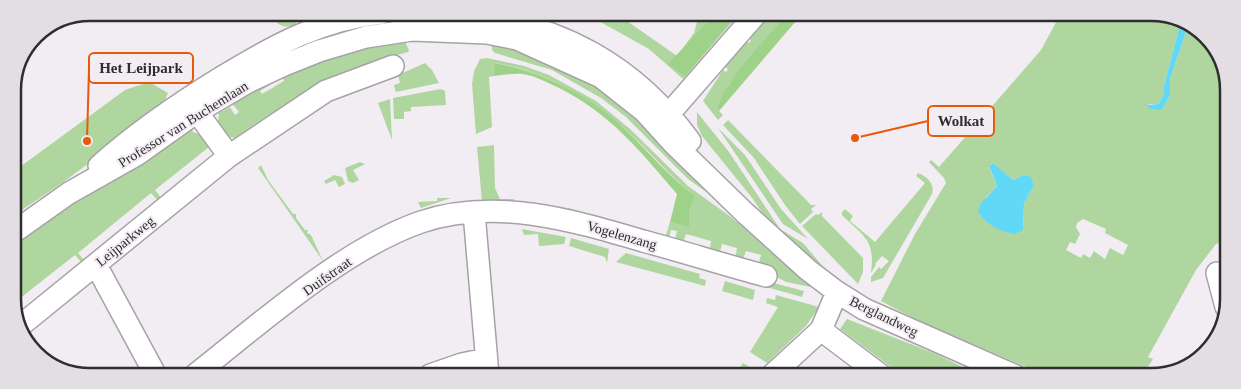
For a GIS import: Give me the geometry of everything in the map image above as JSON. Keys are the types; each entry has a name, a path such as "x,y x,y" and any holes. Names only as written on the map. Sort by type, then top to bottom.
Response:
{"street":[{"name":"Professor van Buchemlaan","path":"69,193 128,140 187,98 274,46 338,21"},
{"name":"Professor van Buchemlaan","path":"508,21 556,36 599,55 634,81 669,114 745,213"},
{"path":"669,114 750,21"},
{"name":"Professor van Buchemlaan","path":"21,227 69,193 138,154 197,112 248,82 319,51 366,37 412,30 488,33 517,39 601,76 669,114"},
{"name":"Leijparkweg","path":"25,322 230,156 326,91 393,66"},
{"path":"197,112 230,156"},
{"name":"Vogelenzang","path":"474,213 521,212 566,219 766,276"},
{"path":"450,368 462,364 487,367 474,213"},
{"name":"Duifstraat","path":"204,368 332,270 377,243 421,222 474,213"},
{"name":"Berglandweg","path":"745,213 808,270 864,309 998,368"},
{"path":"96,265 152,368"},
{"path":"1217,273 1220,284"},
{"path":"780,368 821,330 837,292"},
{"path":"821,330 871,368"}],"green space":[{"path":"276,21 295,21 296,23 295,26 286,27"},
{"path":"599,21 627,21 677,56 694,33 697,21 733,21 683,79 649,49"},
{"path":"708,21 731,21 685,76 668,64"},
{"path":"762,21 781,21 729,84 717,109 723,115 718,120 703,101 723,70 726,72 728,69 725,67 746,41 749,43 751,40 748,38"},
{"path":"781,21 796,21 719,111 717,109 722,96 748,59"},
{"path":"1057,21 1150,21 1179,28 1164,86 1164,94 1158,104 1149,104 1148,106 1163,108 1170,95 1170,79 1186,32 1205,48 1216,68 1220,91 1220,243 1216,244 1196,270 1148,357 1153,359 1147,368 1028,368 915,319 881,301 915,234 946,183 944,178 929,162 931,160 939,167 1041,50","holes":["992,163 1013,180 1024,175 1031,178 1034,185 1024,204 1023,230 985,198 997,186 989,167","1083,219 1106,229 1105,233 1128,245 1123,255 1110,248 1105,259 1094,251 1090,258 1083,254 1081,258 1066,250 1070,242 1075,244 1080,234 1076,227 1077,223"]},
{"path":"402,36 409,50 408,52 339,76 276,110 235,138 229,137 218,122 219,113 230,107 235,115 239,112 230,101 280,72","holes":["282,77 284,81 262,94 260,91"]},
{"path":"491,41 517,47 610,93 725,205 688,179 626,117 601,98 552,70 495,53 492,50"},
{"path":"487,58 524,66 549,75 596,101 630,129 688,186 731,217 811,287 786,282 758,267 761,255 746,251 742,262 735,261 737,248 722,244 719,256 709,254 711,241 686,234 682,246 674,243 677,231 671,230 668,242 567,215 568,208 666,235 670,222 689,226 689,212 695,196 676,180 623,127 594,105 563,86 529,71 512,66 494,63 493,76 489,77 492,127 476,134 472,84 474,71 480,59"},
{"path":"425,63 432,70 439,83 396,92 394,85 400,83 398,75"},
{"path":"494,63 530,72 548,79 582,96 612,118 635,138 668,173 695,196 689,212 689,227 670,222 677,194 637,148 594,109 559,88 528,75 508,74 493,76"},
{"path":"149,82 168,93 161,110 62,183 21,211 21,166 125,90"},
{"path":"441,89 445,91 446,105 411,107 411,111 404,112 404,119 394,119 393,98"},
{"path":"390,99 392,140 378,103"},
{"path":"697,112 729,152 780,229 803,243 826,270 768,222 753,199 702,136 697,125"},
{"path":"728,120 811,205 816,205 811,209 813,212 800,224 754,158 723,125"},
{"path":"189,125 193,132 199,134 209,147 155,190 162,199 158,201 151,193 78,253 85,261 82,263 75,255 21,297 21,237"},
{"path":"718,128 745,155 781,209 808,239 783,224"},
{"path":"494,145 495,188 500,199 514,199 514,207 493,207 492,201 482,201 477,147"},
{"path":"360,162 365,164 353,170 359,180 353,183 348,181 345,168"},
{"path":"261,165 268,180 293,214 296,214 296,218 305,230 308,230 307,233 311,235 323,261 258,168"},
{"path":"918,173 930,181 933,190 932,194 883,278 871,282 871,277 879,267 881,269 889,261 882,256 875,264 871,273 870,246 862,234 842,215 842,212 845,209 853,216 850,221 875,242 925,183 916,176"},
{"path":"334,175 342,177 345,184 339,187 335,180 326,184 324,181"},
{"path":"437,198 451,198 421,208 418,202 437,201"},
{"path":"822,212 822,216 863,258 863,272 858,284 802,226 816,214 818,215"},
{"path":"522,229 566,237 564,244 539,246 538,234 524,235"},
{"path":"571,238 609,249 607,263 605,257 569,246"},
{"path":"626,253 700,274 699,278 706,280 705,286 616,262"},
{"path":"750,277 804,291 802,297 749,282"},
{"path":"725,281 755,290 753,300 722,291"},
{"path":"776,295 819,307 806,326 767,363 750,352 778,307 766,303 767,298 775,300"},
{"path":"847,319 936,354 965,368 892,368 840,329"},
{"path":"743,363 751,368 740,368"}],"water":[{"path":"1179,28 1186,32 1170,79 1170,95 1160,110 1148,108 1148,105 1158,104 1164,94 1164,86"},
{"path":"993,163 1013,180 1024,175 1031,177 1034,185 1024,204 1023,230 1015,234 994,227 978,212 981,203 997,186 989,166"}],"place":[{"name":"Wolkat","path":"855,138"},
{"name":"Het Leijpark","path":"87,141"}]}
